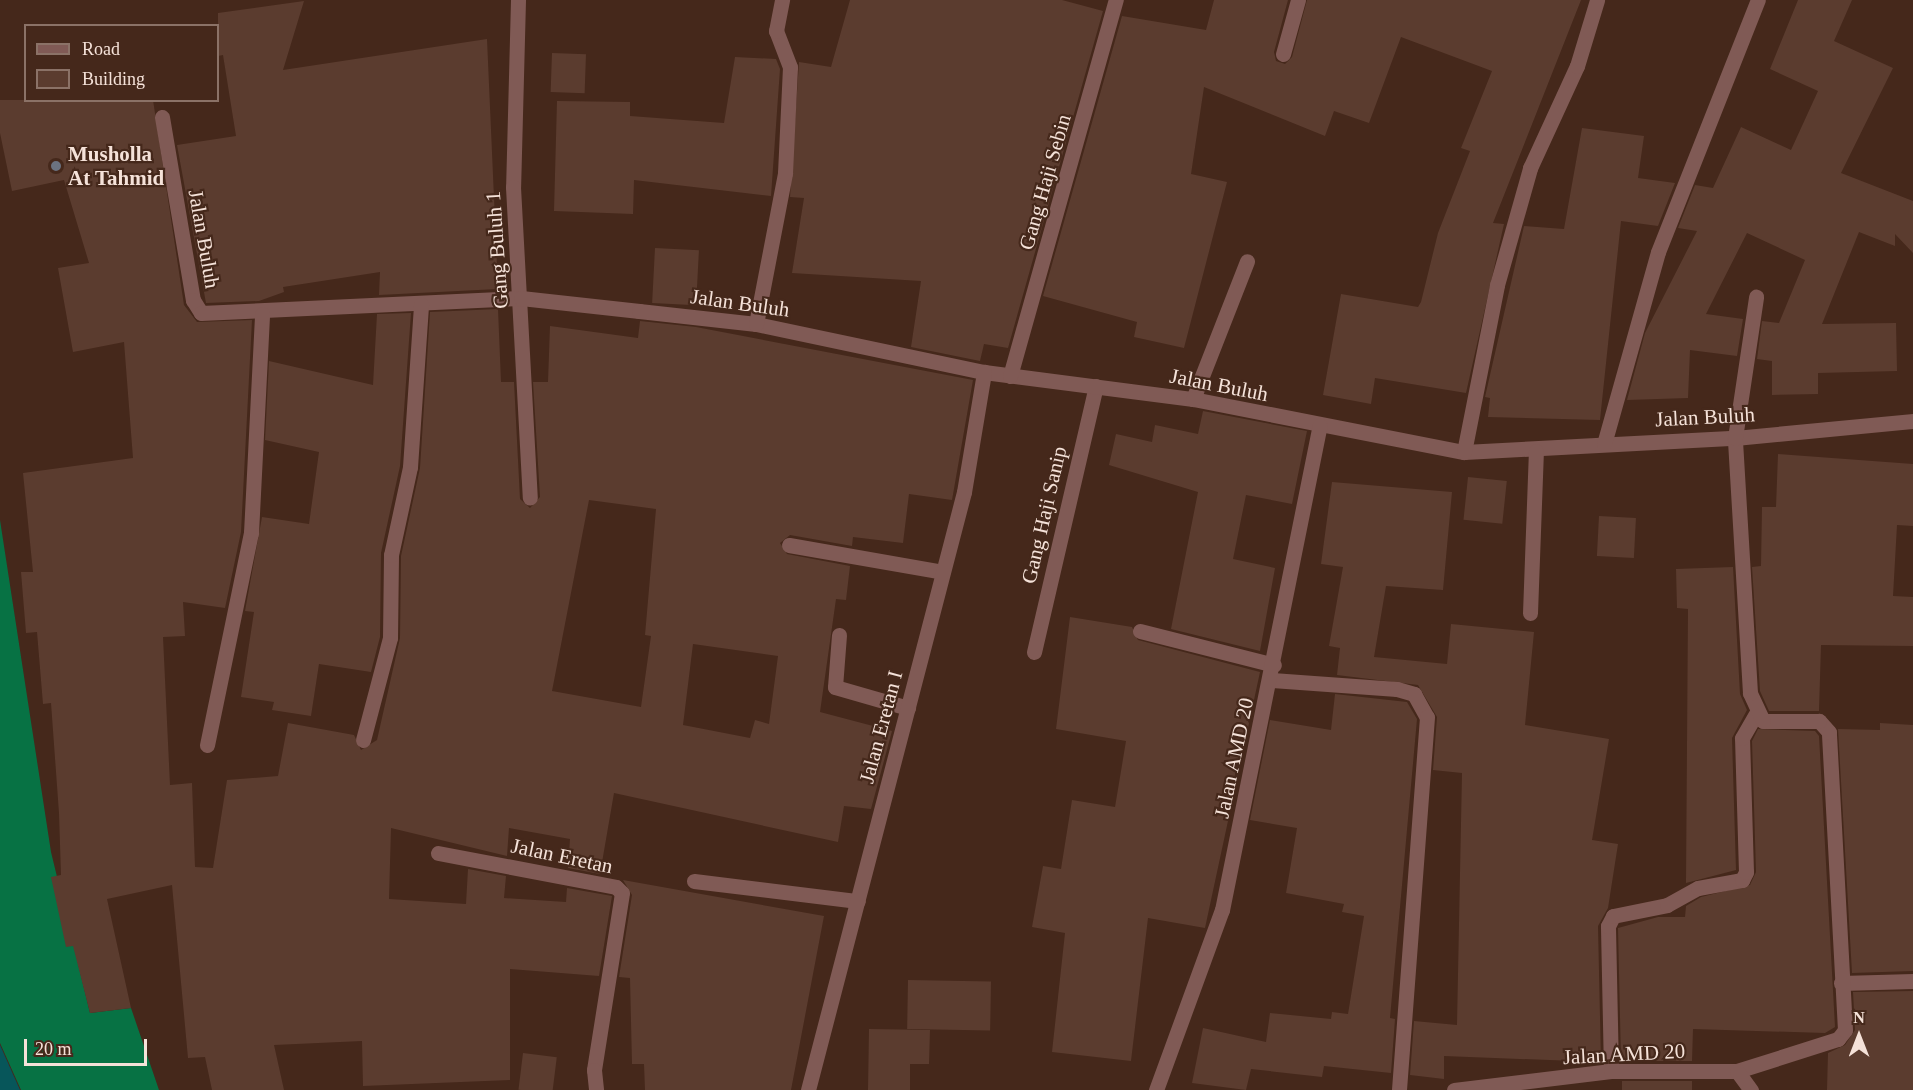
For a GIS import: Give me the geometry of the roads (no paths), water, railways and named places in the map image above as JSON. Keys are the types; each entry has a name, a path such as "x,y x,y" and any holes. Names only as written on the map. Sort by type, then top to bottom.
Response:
{"street":[{"name":"Gang Buluh 1","path":"518,0 513,187 521,298 530,498"},
{"path":"756,324 785,172 790,67 777,31 782,0"},
{"name":"Gang Haji Sebin","path":"1010,376 1116,0"},
{"path":"1283,54 1298,0"},
{"path":"1464,452 1497,285 1530,168 1577,66 1597,0"},
{"path":"1604,444 1658,252 1758,0"},
{"name":"Jalan Buluh","path":"162,117 193,300 201,313 262,314 521,298 756,324 984,372 1193,399 1320,426 1464,452 1536,452 1604,444 1735,438 1913,421"},
{"path":"1193,399 1247,261"},
{"path":"1611,1071 1608,926 1613,916 1667,905 1698,888 1742,880 1746,872 1742,738 1756,714 1735,438 1756,297"},
{"path":"363,740 390,638 391,555 410,467 422,304"},
{"path":"207,745 251,533 262,314"},
{"name":"Jalan Eretan I","path":"808,1090 964,492 984,372"},
{"name":"Gang Haji Sanip","path":"1034,652 1096,387"},
{"name":"Jalan AMD 20","path":"1156,1090 1222,910 1273,673 1281,603 1320,426"},
{"path":"1530,614 1536,452"},
{"path":"789,545 943,572"},
{"path":"1140,631 1273,673 1397,689 1414,694 1427,717 1399,1090"},
{"path":"839,635 835,687 908,708"},
{"name":"Jalan AMD 20","path":"1454,1090 1513,1087 1611,1071 1737,1071 1838,1039 1845,1030 1829,732 1826,723 1763,721 1756,714"},
{"name":"Jalan Eretan","path":"438,853 616,887 622,893 594,1070 596,1090"},
{"path":"694,881 858,900"},
{"path":"1841,983 1913,981"},
{"path":"1737,1071 1751,1090"}],"water":[{"path":"0,1045 20,1090 0,1090"}],"place":[{"name":"Musholla At Tahmid","path":"56,166"}]}
